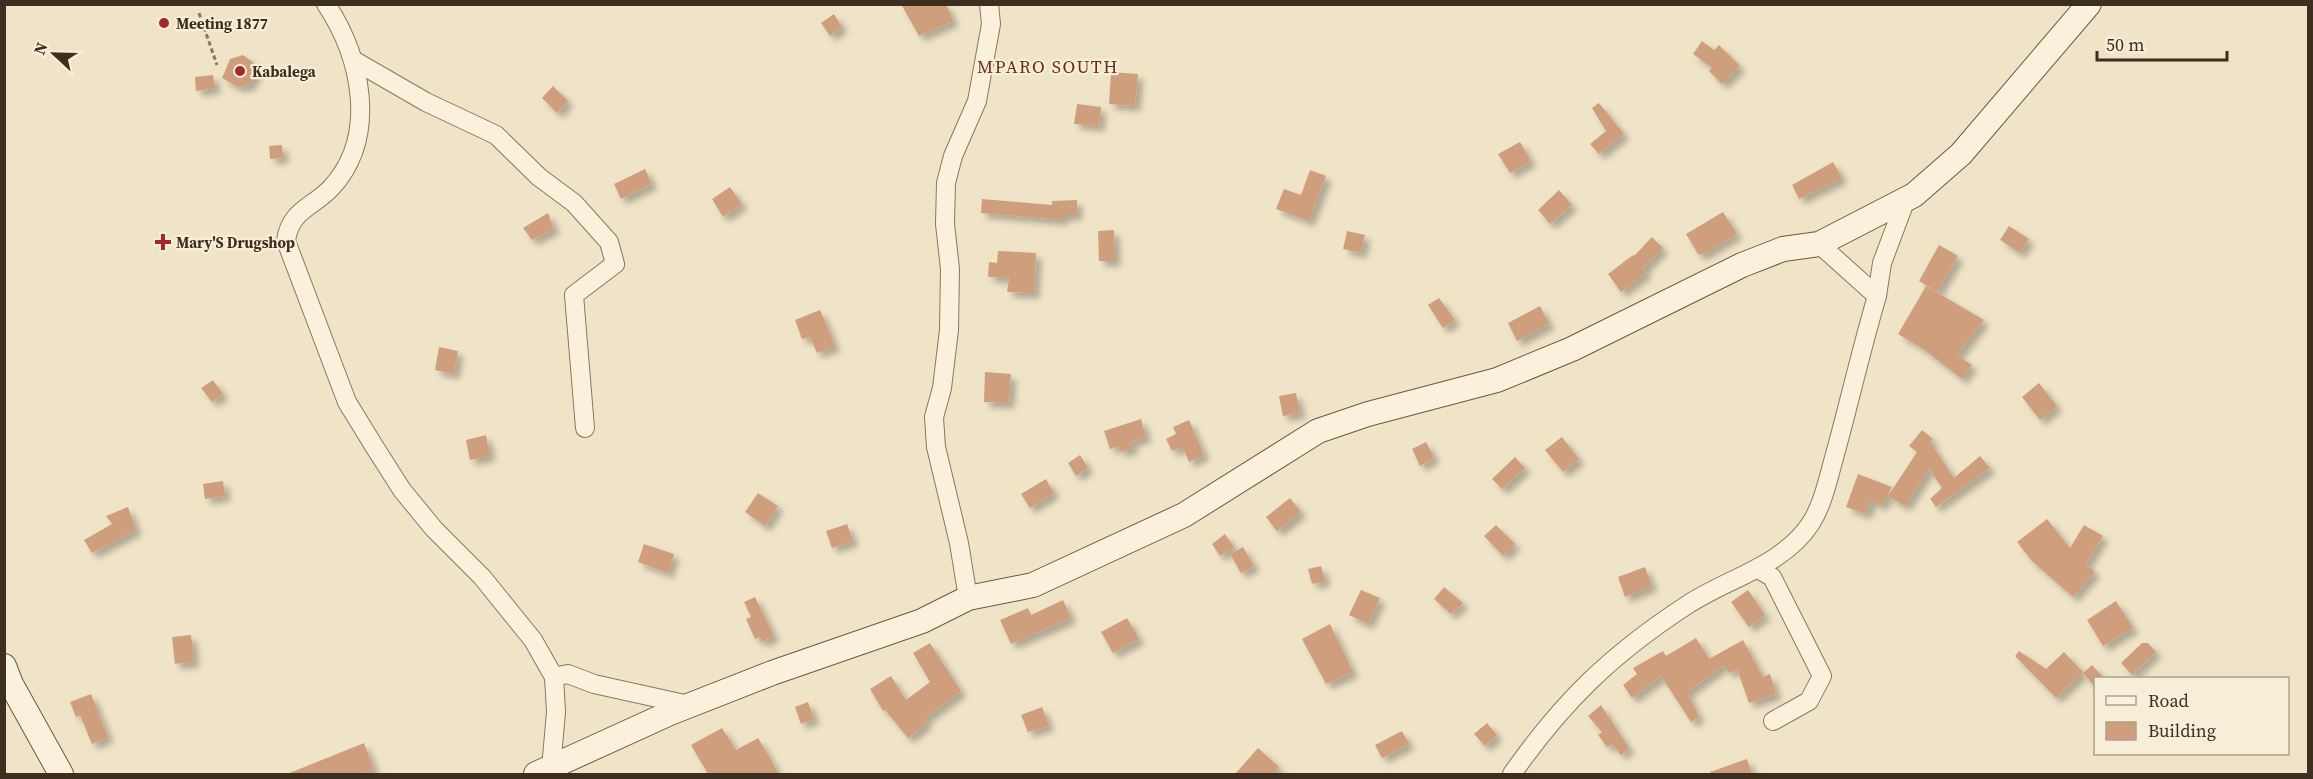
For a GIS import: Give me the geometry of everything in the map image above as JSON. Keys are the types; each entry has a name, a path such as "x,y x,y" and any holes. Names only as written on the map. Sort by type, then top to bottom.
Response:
{"street":[{"path":"326,4 355,61 360,92 360,124 351,154 332,186 292,220 286,241 289,254 347,402 396,482 434,529 482,577 511,611 533,640 554,677 556,712 548,772"},
{"path":"968,598 959,543 936,447 934,417 942,388 949,330 950,269 945,224 946,183 953,156 977,101 991,24 989,4"},
{"path":"548,772 689,705 772,673 922,621 968,598 1033,585 1184,515 1318,432 1368,414 1497,380 1572,349 1742,265 1783,249 1819,244 1914,195 1961,154 2089,4"},
{"path":"355,61 426,102 496,135 539,177 573,203 609,242 615,264 574,295 585,428"},
{"path":"1512,774 1547,725 1612,658 1688,604 1758,569 1794,542 1811,522 1838,443 1859,354 1877,296 1882,262 1906,199"},
{"path":"1819,244 1877,296"},
{"path":"1758,569 1772,577 1822,676 1809,701 1773,721"},
{"path":"554,677 568,674 594,684 689,705"},
{"path":"7,676 61,774"}],"path":[{"path":"199,13 207,30 217,65"}],"building":[{"path":"901,4 946,4 953,21 919,36"},
{"path":"834,14 842,27 830,36 821,23"},
{"path":"1702,41 1714,50 1719,45 1740,66 1722,84 1709,71 1712,68 1693,54"},
{"name":"Kabalega","path":"243,55 254,63 256,73 249,85 238,87 222,78 230,59"},
{"path":"1111,72 1138,74 1135,106 1109,104"},
{"path":"213,75 215,88 196,91 195,77"},
{"path":"553,86 568,101 557,113 542,98"},
{"path":"1599,103 1624,134 1599,154 1590,144 1606,131 1592,108"},
{"path":"1077,104 1101,107 1099,126 1074,124"},
{"path":"1520,142 1531,161 1510,173 1498,154"},
{"path":"282,145 283,158 270,159 269,146"},
{"path":"1833,162 1842,178 1799,199 1792,185"},
{"path":"645,169 652,184 621,199 614,184"},
{"path":"1310,170 1326,176 1309,221 1276,209 1284,189 1301,195"},
{"path":"730,187 742,204 723,217 712,199"},
{"path":"1559,190 1572,205 1550,224 1538,210"},
{"path":"982,199 1052,205 1052,201 1077,200 1077,215 1063,215 1063,220 981,213"},
{"path":"1723,212 1737,234 1703,254 1698,254 1686,234"},
{"path":"548,213 554,229 532,240 523,228"},
{"path":"2009,226 2029,239 2020,253 2000,240"},
{"path":"1114,230 1115,261 1099,261 1098,231"},
{"path":"1347,231 1365,235 1361,253 1343,249"},
{"path":"1652,237 1663,248 1643,268 1646,273 1621,292 1608,274 1634,256"},
{"path":"1939,245 1958,256 1937,292 1919,281"},
{"path":"998,251 1036,253 1034,293 1007,292 1009,278 988,277 989,262 997,263"},
{"path":"1926,286 1984,320 1957,355 1972,365 1962,379 1922,348 1898,334"},
{"path":"1439,298 1455,320 1443,328 1428,305"},
{"path":"1540,306 1549,324 1517,341 1508,323"},
{"path":"820,310 835,346 817,353 810,337 802,339 795,320"},
{"path":"439,347 458,351 454,374 435,370"},
{"path":"985,372 1011,374 1009,403 984,402"},
{"path":"213,380 223,394 212,402 201,388"},
{"path":"2039,383 2057,406 2040,420 2022,397"},
{"path":"1296,393 1300,413 1283,416 1279,396"},
{"path":"1141,419 1146,437 1131,442 1133,448 1121,452 1119,446 1110,449 1104,431"},
{"path":"1189,420 1204,455 1189,462 1183,447 1172,451 1166,439 1176,434 1173,427"},
{"path":"1922,430 1933,439 1930,442 1954,478 1980,456 1990,468 1936,507 1930,499 1942,488 1929,469 1905,506 1888,496 1917,452 1909,446"},
{"path":"486,435 490,456 470,460 466,440"},
{"path":"1562,437 1579,459 1563,472 1545,450"},
{"path":"1426,442 1434,458 1420,466 1412,449"},
{"path":"1080,455 1088,468 1076,476 1068,463"},
{"path":"1515,457 1525,468 1502,489 1492,479"},
{"path":"1858,474 1892,487 1881,506 1871,500 1866,514 1846,507"},
{"path":"1046,479 1054,493 1030,508 1021,494"},
{"path":"223,481 225,496 205,499 203,484"},
{"path":"758,493 778,506 765,526 745,512"},
{"path":"1290,498 1301,512 1277,531 1266,517"},
{"path":"128,507 136,530 92,553 84,540 112,524 106,516"},
{"path":"2047,519 2070,548 2084,525 2103,536 2086,564 2095,572 2073,597 2032,561 2017,542"},
{"path":"847,524 853,541 832,548 826,531"},
{"path":"1496,525 1515,544 1503,556 1484,536"},
{"path":"1225,534 1234,547 1220,556 1212,544"},
{"path":"644,544 674,554 668,573 638,562"},
{"path":"1243,547 1254,566 1241,573 1230,554"},
{"path":"1321,566 1325,581 1312,584 1308,569"},
{"path":"1645,567 1652,586 1625,597 1618,577"},
{"path":"1444,587 1463,603 1451,614 1434,599"},
{"path":"1361,590 1380,598 1368,624 1349,615"},
{"path":"1748,590 1765,615 1749,627 1731,602"},
{"path":"755,597 774,636 762,642 760,637 755,639 746,619 751,617 744,602"},
{"path":"1063,600 1071,618 1011,644 1000,620 1028,608 1031,615"},
{"path":"2116,601 2133,628 2103,646 2087,620"},
{"path":"1127,618 1139,639 1113,653 1101,632"},
{"path":"1330,624 1353,672 1326,684 1302,639"},
{"path":"191,635 194,662 175,664 172,637"},
{"path":"1696,638 1709,659 1743,640 1763,677 1770,674 1776,694 1749,703 1737,669 1729,673 1724,665 1687,692 1699,717 1691,722 1661,676 1632,698 1623,685 1637,674 1633,668 1663,651 1666,656"},
{"path":"930,643 961,691 924,719 927,723 908,738 885,710 883,711 870,689 891,676 906,700 930,682 913,653"},
{"path":"2142,643 2148,643 2156,652 2132,675 2121,663"},
{"path":"2019,651 2046,669 2064,652 2083,672 2056,698 2015,656"},
{"path":"2092,665 2103,677 2094,677 2094,686 2083,673"},
{"path":"91,694 108,737 92,744 80,715 76,717 70,702"},
{"path":"808,702 814,719 801,724 795,707"},
{"path":"1601,705 1629,748 1621,755 1612,744 1607,747 1598,735 1602,732 1588,716"},
{"path":"1042,707 1049,726 1028,732 1021,715"},
{"path":"1487,723 1497,735 1485,746 1474,734"},
{"path":"722,728 736,750 758,738 779,774 708,774 691,745"},
{"path":"1402,731 1409,744 1382,758 1375,745"},
{"path":"364,743 374,769 361,774 287,774"},
{"path":"1258,748 1279,767 1272,774 1235,774"},
{"path":"1747,759 1752,774 1710,774 1710,772"}],"place":[{"name":"Meeting 1877","path":"164,23"},
{"name":"Kabalega","path":"240,71"},
{"name":"Mary'S Drugshop","path":"163,242"}],"district":[{"name":"MPARO SOUTH","path":"1048,66"}]}
